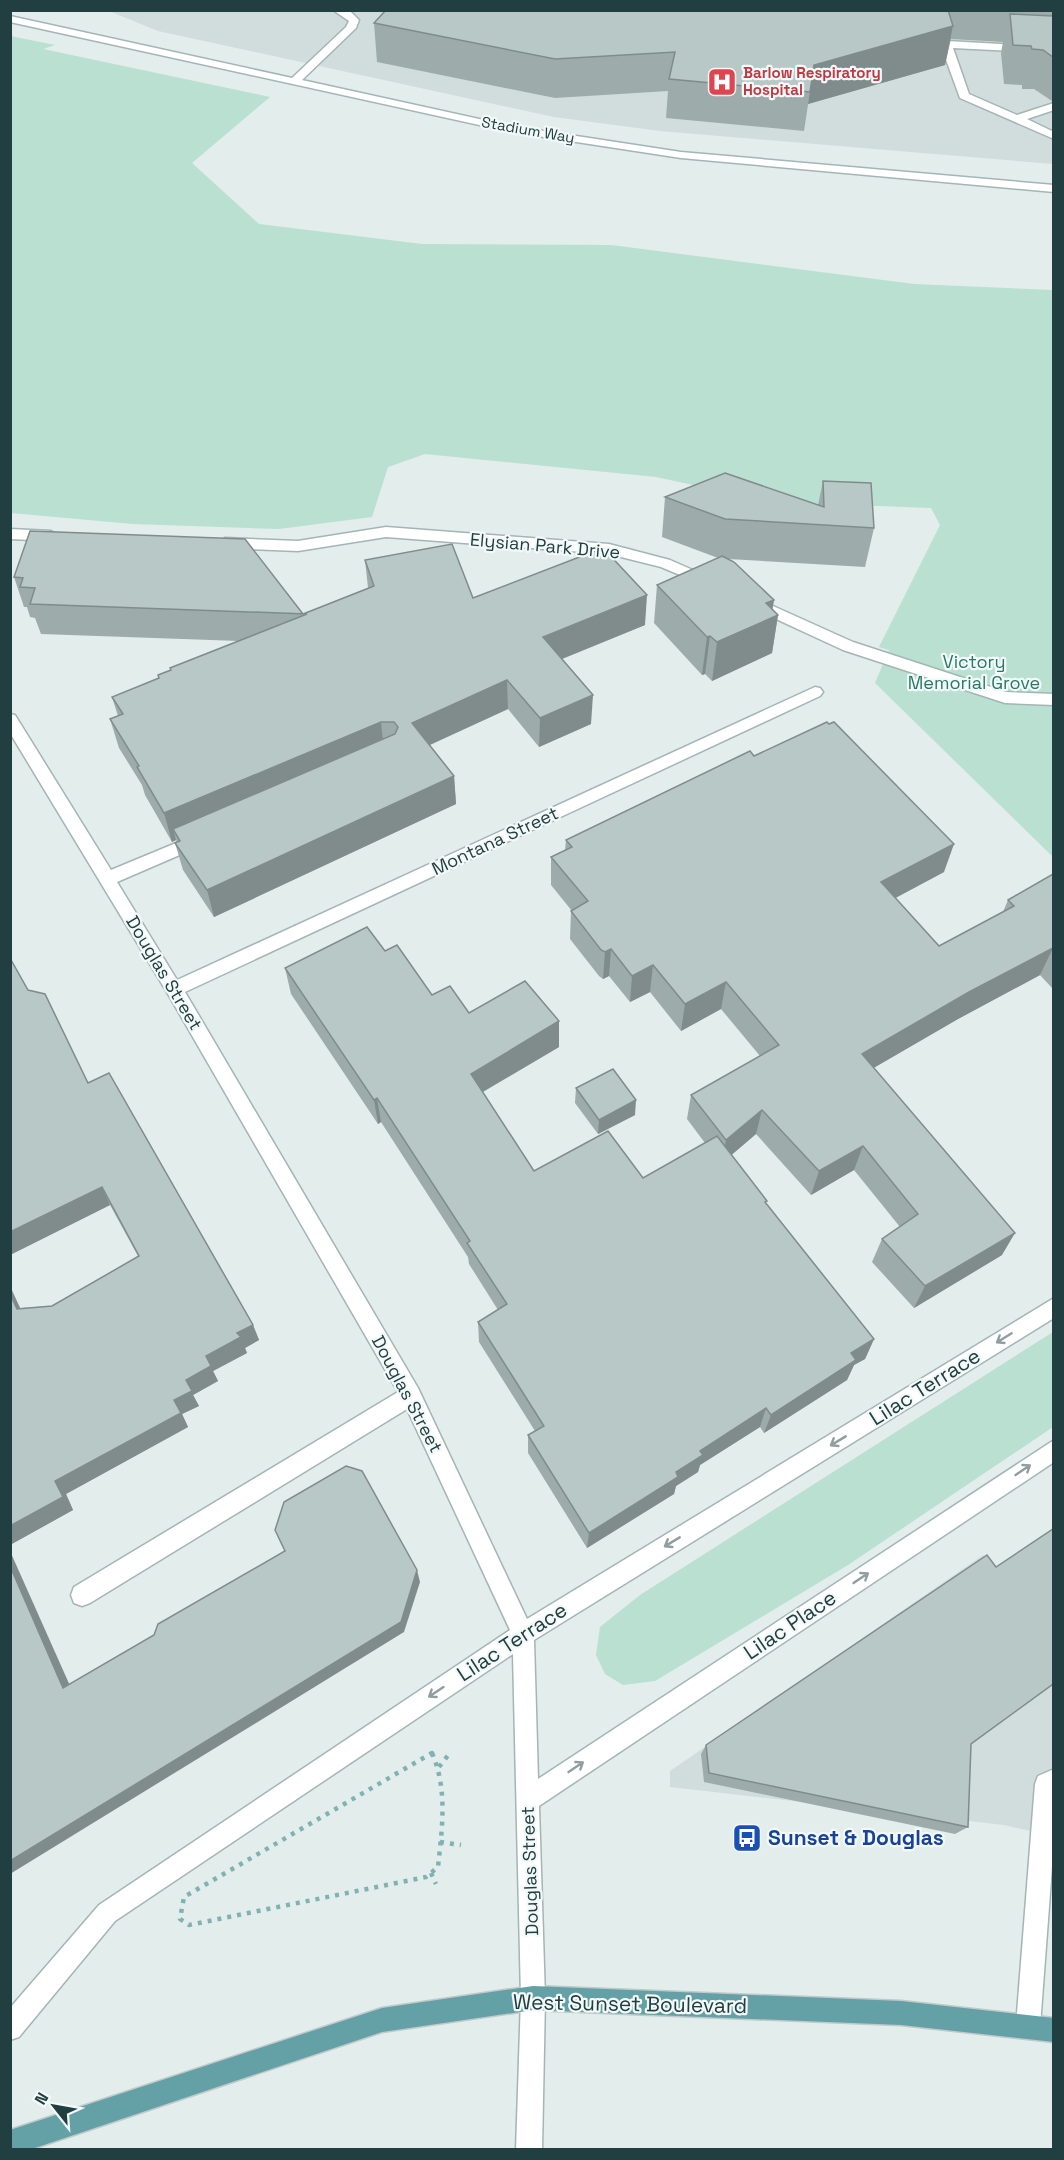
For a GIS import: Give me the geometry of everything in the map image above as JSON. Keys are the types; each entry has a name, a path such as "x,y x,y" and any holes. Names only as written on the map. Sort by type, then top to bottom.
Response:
{"main road":[{"name":"West Sunset Boulevard","path":"10,2143 382,2020 533,1998 901,2013 1053,2030"}],"street":[{"path":"294,82 351,28 354,20 338,10"},
{"name":"Stadium Way","path":"10,19 512,129 681,154 1053,189"},
{"path":"913,34 946,44 1053,50"},
{"path":"946,44 964,96 1053,136"},
{"path":"1017,119 1053,106"},
{"name":"Elysian Park Drive","path":"214,542 298,546 386,532 609,549 665,563 718,586"},
{"path":"10,534 70,537"},
{"path":"739,595 848,646 1005,697 1053,700"},
{"name":"Montana Street","path":"174,989 815,692"},
{"name":"Douglas Street","path":"10,719 174,989 411,1395 523,1634 533,1998 530,2150"},
{"path":"107,879 211,835"},
{"name":"Lilac Terrace","path":"10,2028 107,1913 523,1634 1053,1307"},
{"path":"82,1595 411,1395"},
{"name":"Lilac Place","path":"528,1800 1053,1450"},
{"path":"1028,2026 1046,1784 1053,1780"}],"path":[{"path":"432,1753 440,1767 444,1789 438,1867 426,1877 189,1925 180,1919 184,1897 432,1753"},
{"path":"440,1767 449,1754"},
{"path":"440,1842 461,1845"},
{"path":"431,1873 436,1884"}],"shaded area":[{"name":"Barlow Respiratory Hospital","path":"109,11 1053,11 1053,164 660,131 554,117 158,31"},
{"path":"983,1555 1053,1641 1053,1836 1004,1825 670,1787 670,1771"}],"green space":[{"name":"Victory Memorial Grove","path":"10,36 55,45 43,49 270,97 192,163 259,224 422,244 611,245 914,284 1053,290 1053,857 875,683 889,650 879,647 940,525 931,508 772,502 656,477 425,454 388,467 372,517 279,529 133,524 11,513"},
{"path":"1053,1332 1053,1427 848,1565 655,1681 623,1685 605,1674 596,1655 600,1627 640,1595"}],"building":[{"path":"386,10 948,10 953,26 814,65 810,92 669,79 675,52 555,59 374,23"},
{"path":"1010,14 1053,16 1053,57 1043,50 1032,49 1031,46 1013,45"},
{"path":"725,473 824,507 823,481 871,483 874,528 725,519 665,497"},
{"path":"30,531 245,539 303,614 30,604 35,588 20,587 23,578 14,577"},
{"path":"452,544 473,598 603,548 647,595 543,637 593,695 540,718 507,680 412,723 454,776 207,890 175,843 180,841 173,829 395,734 398,727 394,722 381,722 164,813 110,719 123,714 112,697 159,678 158,675 171,670 170,668 307,614 303,614 374,586 365,560"},
{"path":"722,556 734,562 774,600 766,603 778,615 717,642 710,636 707,637 657,585"},
{"path":"827,722 829,724 834,722 954,844 881,882 939,946 1014,906 1008,900 1053,874 1053,948 969,992 862,1054 1015,1233 925,1286 882,1239 918,1214 863,1146 819,1171 762,1110 726,1140 691,1095 779,1045 726,982 685,1004 653,965 632,976 611,949 605,952 601,950 571,911 588,901 551,857 572,847 566,840 750,751 754,756"},
{"path":"367,927 385,951 397,945 432,995 450,986 469,1013 525,981 559,1021 471,1074 534,1171 608,1131 643,1178 717,1136 767,1201 765,1202 874,1339 851,1353 856,1360 771,1415 766,1408 700,1451 703,1455 676,1472 678,1477 589,1533 528,1435 544,1426 478,1322 507,1304 467,1243 470,1241 377,1098 374,1100 285,968"},
{"path":"10,958 28,990 45,994 88,1083 109,1073 253,1325 237,1333 241,1337 206,1356 211,1366 186,1380 192,1391 174,1400 181,1413 55,1481 63,1497 10,1526 10,1294 17,1309 52,1306 139,1256 102,1187 10,1232"},
{"path":"613,1069 636,1100 599,1120 576,1088"},
{"path":"346,1466 362,1471 417,1570 401,1622 10,1861 10,1566 63,1688 154,1635 158,1624 285,1551 275,1530 284,1502"},
{"path":"1053,1529 1053,1684 971,1744 968,1827 709,1773 706,1745 987,1555 996,1567"}],"place":[{"name":"Barlow Respiratory Hospital","path":"722,82"},
{"name":"Sunset & Douglas","path":"747,1838"}]}
